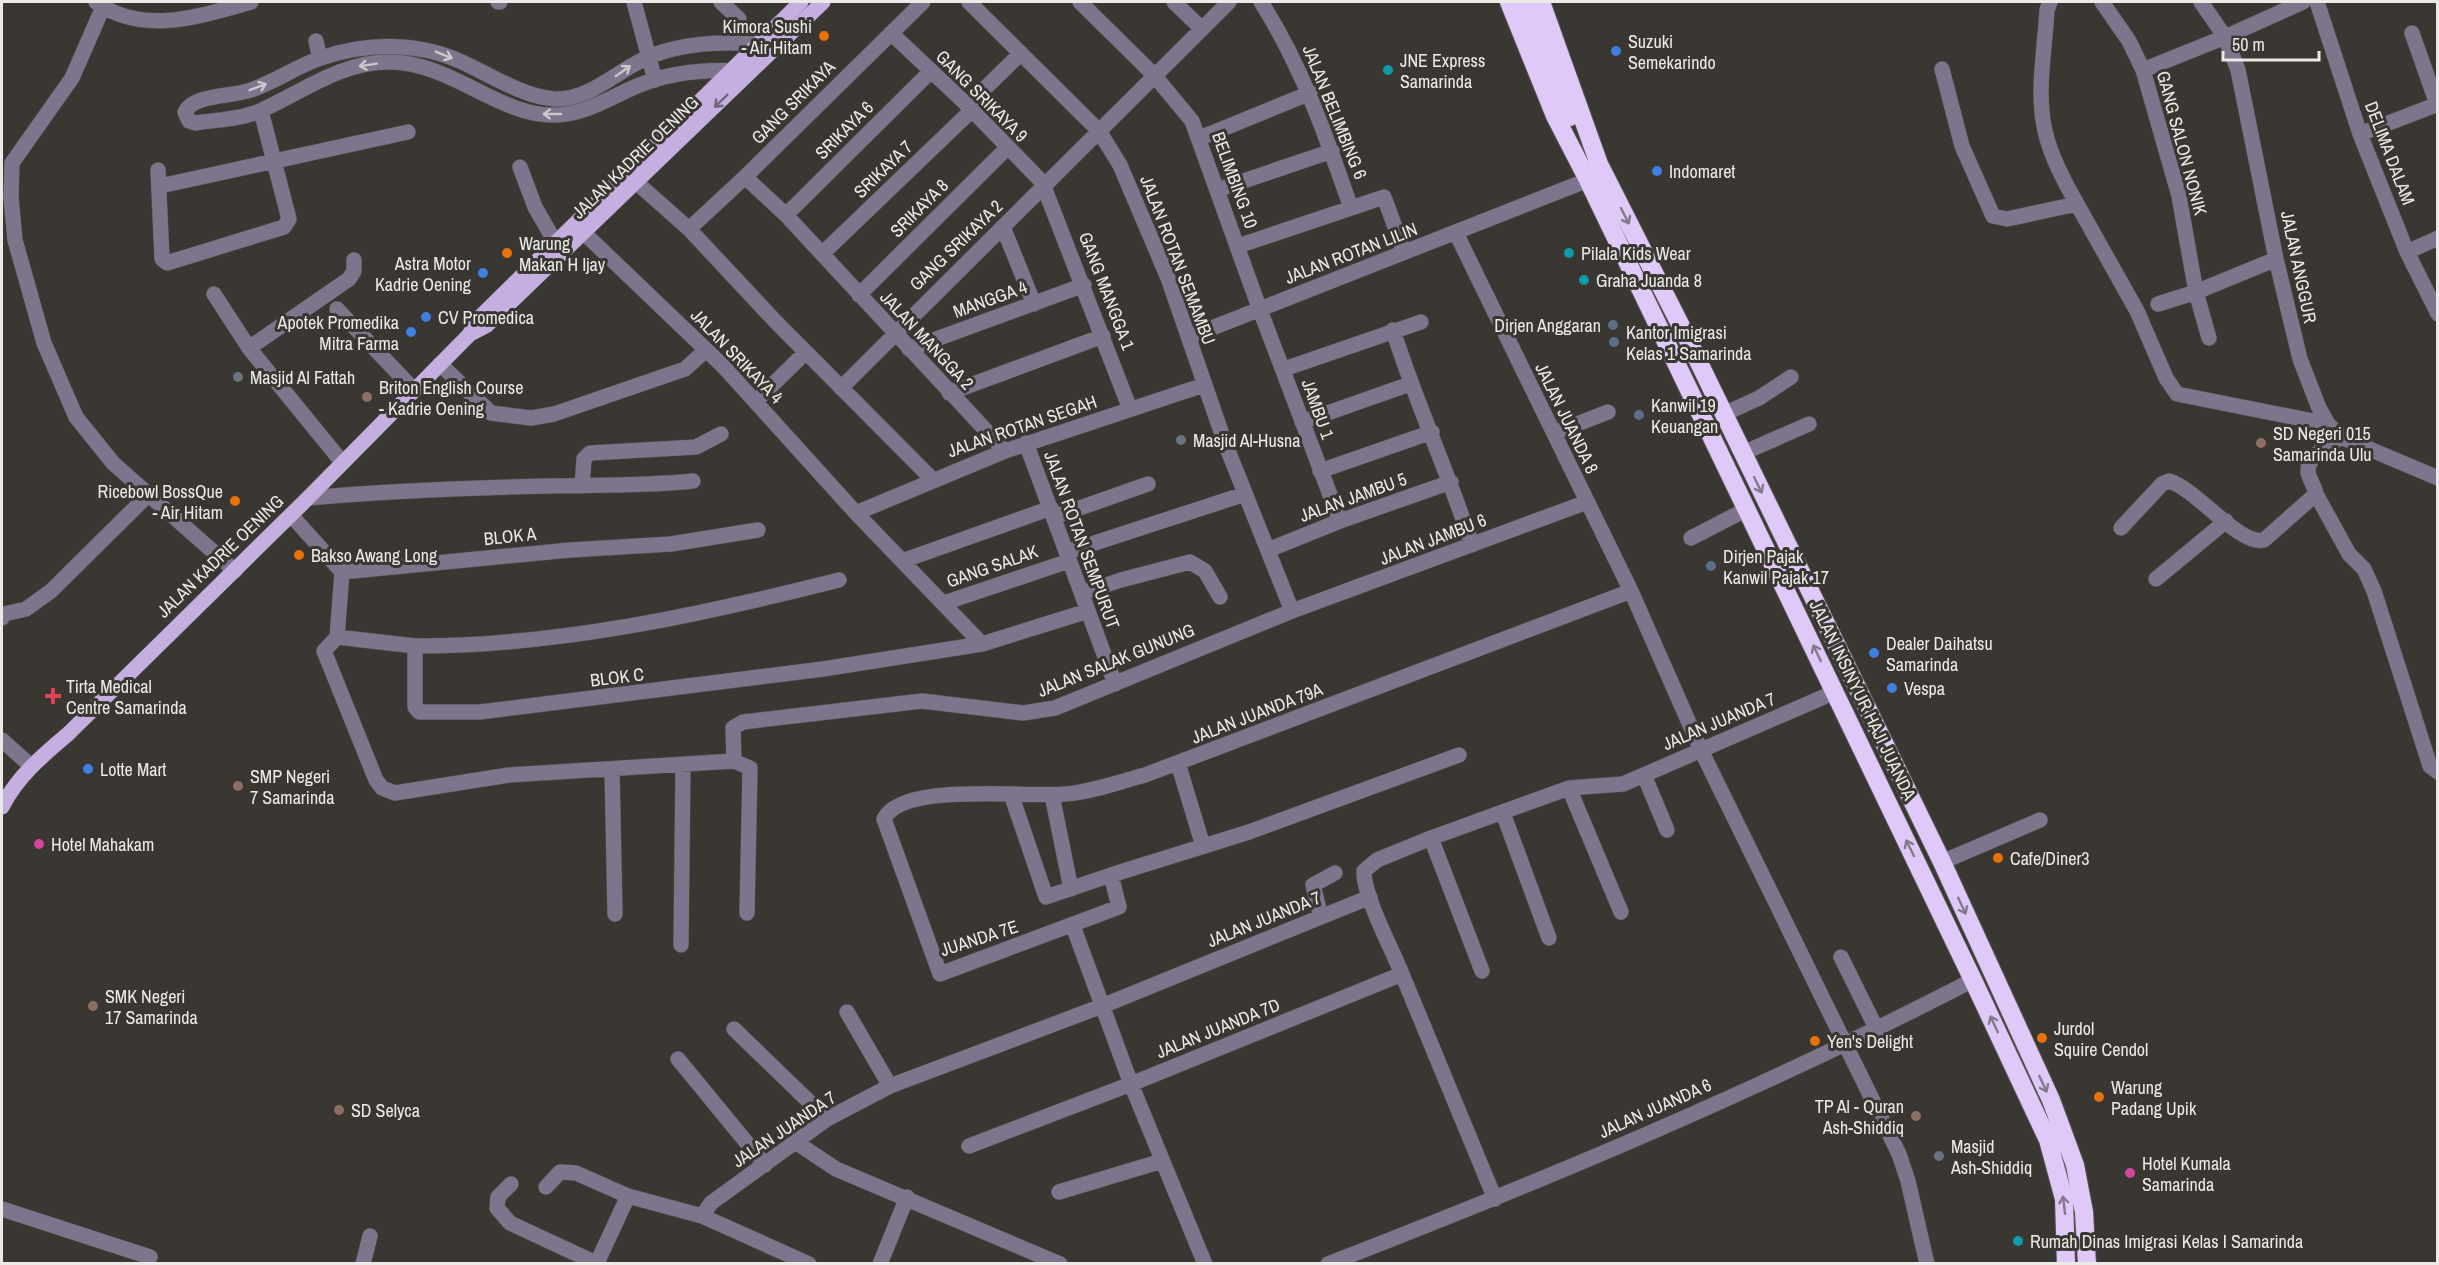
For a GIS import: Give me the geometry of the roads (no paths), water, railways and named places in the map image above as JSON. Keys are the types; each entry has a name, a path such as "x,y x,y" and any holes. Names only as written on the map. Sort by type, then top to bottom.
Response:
{"highway":[{"name":"JALAN INSINYUR HAJI JUANDA","path":"1509,2 1555,116 1590,171 1724,414 1942,862 2066,1137 2081,1191 2087,1263"},
{"path":"1524,2 1590,171"},
{"name":"JALAN INSINYUR HAJI JUANDA","path":"1541,2 1590,171 1720,454 2048,1140 2064,1199 2066,1263"}],"main road":[{"name":"JALAN KADRIE OENING","path":"469,335 487,325 584,233 729,71 801,2"},
{"name":"JALAN KADRIE OENING","path":"2,807 31,766 68,734 236,571 469,335 480,317 555,242 632,178 751,72 823,2"}],"street":[{"path":"236,571 150,493 113,463 90,437 62,387 44,343 15,240 7,160 72,78 100,4 131,18 154,22 191,17 251,2"},
{"path":"634,2 655,80"},
{"path":"721,2 739,19"},
{"name":"GANG SRIKAYA","path":"689,229 745,177 922,2"},
{"name":"JALAN ROTAN SEMAMBU","path":"969,2 1099,131 1120,165 1146,224 1245,494 1292,611"},
{"name":"BELIMBING 10","path":"1080,2 1181,105 1200,138 1260,310"},
{"path":"1174,2 1202,29"},
{"name":"GANG SRIKAYA 2","path":"841,388 1229,2"},
{"name":"JALAN BELIMBING 6","path":"1261,2 1291,51 1310,93 1351,208"},
{"path":"2050,2 2047,10 2042,87 2042,116 2050,148 2077,204 2137,311 2166,378 2177,394 2328,424"},
{"name":"GANG SALON NONIK","path":"2102,2 2129,41 2143,70 2179,195 2196,292 2208,338"},
{"name":"JALAN ANGGUR","path":"2200,2 2225,37 2238,69 2276,259 2300,359 2328,424 2341,437 2438,478"},
{"path":"2143,70 2303,2"},
{"name":"DELIMA DALAM","path":"2317,2 2360,134 2407,252 2438,314"},
{"name":"GANG SRIKAYA 9","path":"891,33 969,108 1045,187"},
{"path":"2360,134 2437,104 2412,33"},
{"path":"316,41 320,58"},
{"path":"751,72 696,70 655,80 574,112 538,114 524,111 458,78 423,66 388,62 350,68 320,79 261,111 195,123 189,121 185,112 192,102 232,96 256,88 320,58 355,50 389,46 434,51 535,94 555,99 573,97 595,89 649,57 662,52 703,44 756,44"},
{"name":"SRIKAYA 7","path":"822,254 1021,53"},
{"path":"1942,69 1962,146 1989,211 1996,219 2007,219 2077,204"},
{"name":"SRIKAYA 6","path":"786,215 930,72"},
{"path":"1200,138 1310,93"},
{"path":"158,170 162,259 167,263 284,227 289,219 261,111"},
{"path":"160,186 408,132"},
{"name":"SRIKAYA 8","path":"859,295 1007,148"},
{"path":"1217,190 1332,151"},
{"path":"520,167 535,207 555,242"},
{"path":"1456,233 1590,171"},
{"name":"JALAN MANGGA 2","path":"745,177 786,215 893,334 1005,451"},
{"path":"632,178 689,229 806,352 932,479"},
{"name":"GANG MANGGA 1","path":"1045,187 1130,409"},
{"path":"1238,246 1385,197 1402,246"},
{"path":"1003,227 1034,304"},
{"name":"JALAN SRIKAYA 4","path":"584,233 756,401 856,513"},
{"name":"JALAN ROTAN LILIN","path":"1189,337 1456,233"},
{"name":"JALAN JUANDA 8","path":"1456,233 1631,591 1701,750"},
{"path":"2407,252 2438,238"},
{"path":"2158,304 2196,292 2276,259"},
{"path":"249,348 349,279 354,272 354,260"},
{"name":"MANGGA 4","path":"909,350 1084,285"},
{"path":"214,294 249,348 342,462"},
{"path":"337,309 414,390"},
{"name":"JAMBU 1","path":"1260,310 1340,521"},
{"path":"1284,369 1421,322"},
{"path":"1393,330 1410,384 1432,432 1472,545"},
{"path":"949,393 1103,336"},
{"path":"440,364 491,413 531,418 554,414 685,369 706,350"},
{"path":"756,401 806,352"},
{"path":"1724,414 1760,398 1791,377"},
{"name":"JALAN ROTAN SEGAH","path":"856,513 932,479 1026,443 1204,384"},
{"path":"1302,422 1410,384"},
{"path":"1554,433 1608,412"},
{"path":"1720,454 1741,449 1809,424"},
{"path":"1320,471 1432,432"},
{"path":"582,486 584,459 590,453 696,447 721,434"},
{"path":"2341,437 2320,452 2310,464 2308,471 2316,494 2349,554 2364,569 2371,583 2430,766 2438,772"},
{"name":"JALAN ROTAN SEMPURUT","path":"1026,443 1115,684"},
{"path":"308,498 358,494 648,485 693,481"},
{"path":"2121,528 2162,484 2169,481 2201,499 2226,521 2252,539 2260,541 2269,537 2316,494"},
{"name":"JALAN JAMBU 5","path":"1268,550 1340,521 1451,482"},
{"path":"902,561 1052,512 1149,484"},
{"path":"2,614 36,603 150,493"},
{"name":"GANG SALAK","path":"856,513 944,603 1068,556 1245,494"},
{"name":"JALAN JAMBU 6","path":"1292,611 1587,502"},
{"path":"1692,538 1747,510"},
{"path":"291,515 342,572 337,637 324,651 376,780 388,792 395,793 509,775 683,766 734,761 750,768 747,913"},
{"path":"2156,579 2226,521"},
{"name":"BLOK A","path":"342,572 570,550 671,544 758,530"},
{"path":"1082,593 1190,562 1205,571 1220,597"},
{"path":"337,637 415,646 486,645 569,636 733,606 838,580"},
{"name":"JALAN JUANDA 79A","path":"910,896 884,819 893,808 949,792 1052,795 1106,786 1178,763 1631,591"},
{"path":"944,603 982,644"},
{"name":"BLOK C","path":"415,646 415,707 423,714 480,712 602,699 982,644 1088,611"},
{"name":"JALAN SALAK GUNUNG","path":"734,761 733,728 742,722 922,701 1023,713 1041,712 1292,611"},
{"name":"JALAN JUANDA 7","path":"702,1216 711,1203 797,1143 827,1119 890,1086 1102,1006 1370,897 1364,874 1367,866 1431,838 1569,789 1616,786 1835,692"},
{"path":"2,740 31,766"},
{"path":"1701,750 1899,1154 1908,1181 1926,1263"},
{"path":"1011,794 1046,897 1203,846 1458,754"},
{"path":"1178,763 1203,846"},
{"path":"681,945 683,766"},
{"path":"612,769 615,914"},
{"path":"1644,775 1667,830"},
{"path":"1569,789 1621,912"},
{"path":"1052,795 1071,889"},
{"path":"1503,813 1549,938"},
{"path":"1942,862 2040,820"},
{"path":"1431,838 1482,971"},
{"path":"1321,917 1313,885 1335,873"},
{"path":"1112,875 1119,907 1073,926 1131,1084 1205,1263"},
{"name":"JUANDA 7E","path":"910,896 940,974 1073,926"},
{"path":"1370,897 1495,1199"},
{"path":"1841,957 1877,1030"},
{"name":"JALAN JUANDA 7D","path":"969,1146 1131,1084 1402,974"},
{"name":"JALAN JUANDA 6","path":"1329,1263 1479,1206 1846,1046 1973,980"},
{"path":"847,1012 890,1086"},
{"path":"734,1029 827,1119"},
{"path":"678,1059 765,1165"},
{"path":"797,1143 836,1169 1060,1263"},
{"path":"1059,1192 1162,1161"},
{"path":"546,1187 560,1172 565,1170 628,1196 702,1216 809,1263"},
{"path":"511,1184 498,1197 497,1208 510,1223 597,1263 628,1196"},
{"path":"880,1263 907,1197"},
{"path":"2,1209 150,1257"},
{"path":"368,1262 370,1236"}],"place":[{"name":"Kimora Sushi - Air Hitam","path":"824,36"},
{"name":"Suzuki Semekarindo","path":"1616,51"},
{"name":"JNE Express Samarinda","path":"1388,70"},
{"name":"Indomaret","path":"1657,171"},
{"name":"Warung Makan H Ijay","path":"507,253"},
{"name":"Pilala Kids Wear","path":"1569,253"},
{"name":"Astra Motor Kadrie Oening","path":"483,273"},
{"name":"Graha Juanda 8","path":"1584,280"},
{"name":"CV Promedica","path":"426,317"},
{"name":"Dirjen Anggaran","path":"1613,325"},
{"name":"Apotek Promedika Mitra Farma","path":"411,332"},
{"name":"Kantor Imigrasi Kelas 1 Samarinda","path":"1614,342"},
{"name":"Masjid Al Fattah","path":"238,377"},
{"name":"Briton English Course - Kadrie Oening","path":"367,397"},
{"name":"Kanwil 19 Keuangan","path":"1639,415"},
{"name":"Masjid Al-Husna","path":"1181,440"},
{"name":"SD Negeri 015 Samarinda Ulu","path":"2261,443"},
{"name":"Ricebowl BossQue - Air Hitam","path":"235,501"},
{"name":"Bakso Awang Long","path":"299,555"},
{"name":"Dirjen Pajak Kanwil Pajak 17","path":"1711,566"},
{"name":"Dealer Daihatsu Samarinda","path":"1874,653"},
{"name":"Vespa","path":"1892,688"},
{"name":"Tirta Medical Centre Samarinda","path":"53,696"},
{"name":"Lotte Mart","path":"88,769"},
{"name":"SMP Negeri 7 Samarinda","path":"238,786"},
{"name":"Hotel Mahakam","path":"39,844"},
{"name":"Cafe/Diner3","path":"1998,858"},
{"name":"SMK Negeri 17 Samarinda","path":"93,1006"},
{"name":"Jurdol Squire Cendol","path":"2042,1038"},
{"name":"Yen's Delight","path":"1815,1041"},
{"name":"Warung Padang Upik","path":"2099,1097"},
{"name":"SD Selyca","path":"339,1110"},
{"name":"TP Al - Quran Ash-Shiddiq","path":"1916,1116"},
{"name":"Masjid Ash-Shiddiq","path":"1939,1156"},
{"name":"Hotel Kumala Samarinda","path":"2130,1173"},
{"name":"Rumah Dinas Imigrasi Kelas I Samarinda","path":"2018,1241"}]}
